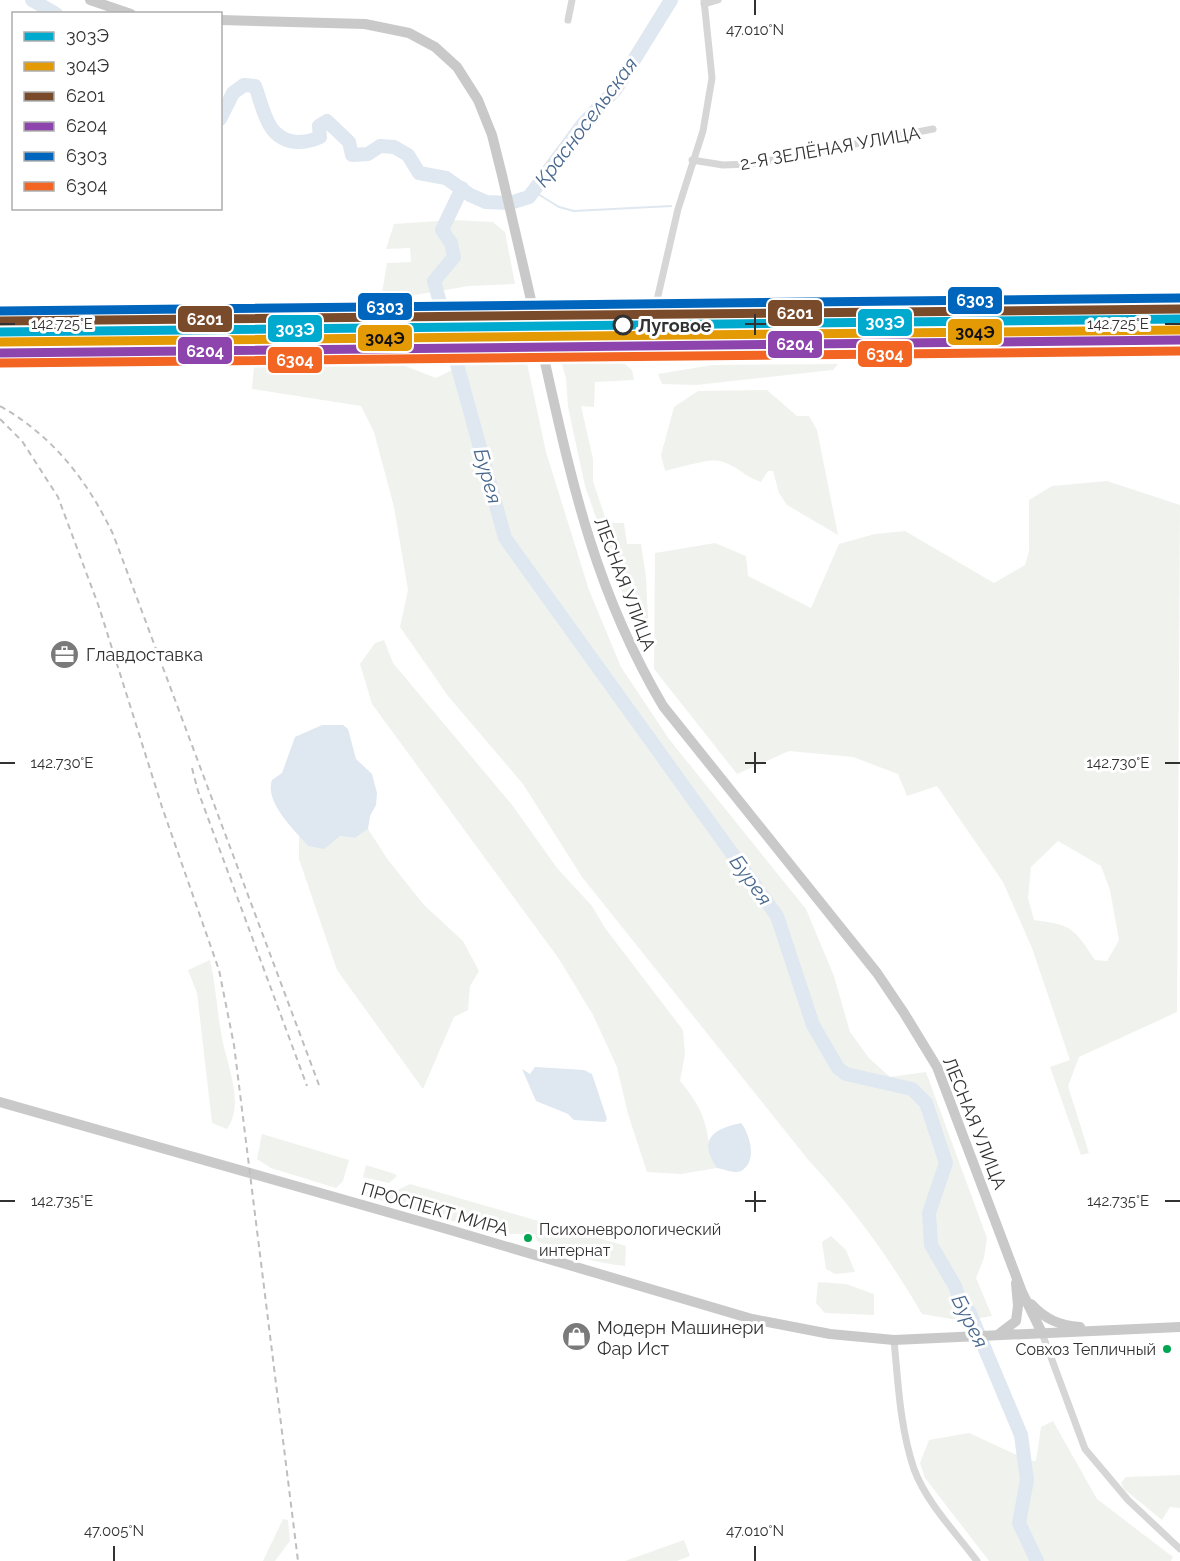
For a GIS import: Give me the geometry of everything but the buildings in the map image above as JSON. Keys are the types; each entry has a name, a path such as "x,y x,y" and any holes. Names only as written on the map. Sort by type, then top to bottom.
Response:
{"main road":[{"path":"90,0 125,12"},
{"name":"ЛЕСНАЯ УЛИЦА","path":"222,20 365,24 409,33 427,42 457,67 478,100 492,135 502,175 573,486 592,553 617,619 640,667 663,706 877,973 937,1067 1014,1271 1042,1333"},
{"name":"ПРОСПЕКТ МИРА","path":"0,1102 413,1219 752,1319 830,1334 894,1340 1113,1330"},
{"path":"992,1336 1008,1330 1016,1321 1018,1306 1014,1271"},
{"path":"1024,1295 1043,1316 1054,1322 1113,1330 1180,1327"}],"street":[{"path":"568,20 572,0"},
{"path":"657,300 676,215 703,131 712,78 704,2 718,0"},
{"name":"2-Я ЗЕЛЁНАЯ УЛИЦА","path":"692,160 723,165 751,164 933,129"},
{"path":"1042,1333 1085,1449 1128,1500 1180,1549"},
{"path":"894,1340 906,1439 915,1470 924,1487 977,1561"}],"shaded area":[{"path":"453,220 493,222 505,232 515,284 469,286 385,300 382,293 387,263 411,262 410,248 386,249 394,224"},
{"path":"804,329 956,334 977,338 874,348 698,347 690,343 692,332"},
{"path":"554,338 595,339 632,370 634,380 595,382 594,407 581,406 593,459 593,481 607,523 624,523 627,544 641,544 646,577 648,618 645,623 639,623 631,618 585,486 568,407 566,378"},
{"path":"523,344 546,452 589,590 621,667 669,739 806,909 834,976 850,1032 869,1058 890,1077 926,1072 987,1238 984,1258 976,1278 992,1316 963,1321 922,1314 884,1254 856,1216 810,1162 582,877 523,784 448,696 400,627 408,590 394,507 374,432 361,406 252,389 256,346 374,349 405,366 436,378 468,362 497,359"},
{"path":"838,364 833,370 696,385 662,384 658,374 712,365"},
{"path":"767,390 797,416 809,416 817,430 838,535 787,505 779,493 773,471 768,471 761,482 731,465 715,460 665,471 661,455 674,407 698,391"},
{"path":"1107,481 1180,505 1177,1012 1079,1057 1068,1086 1089,1153 1081,1155 1050,1067 1070,1060 1032,948 1003,882 937,786 907,796 898,774 853,757 789,751 737,774 654,669 655,553 715,543 746,556 748,576 811,608 839,544 875,534 905,531 994,583 1025,565 1029,551 1029,500 1052,486","holes":["1058,841 1101,866 1110,890 1119,940 1107,961 1095,960 1076,934 1064,926 1034,920 1028,898 1031,867"]},
{"path":"384,640 393,663 513,806 557,868 592,906 605,928 683,1030 685,1054 680,1081 702,1114 711,1156 717,1168 681,1174 647,1172 628,1114 617,1067 593,1015 559,959 372,704 360,664 375,643"},
{"path":"322,725 343,725 348,729 356,759 372,774 377,793 376,805 370,816 368,829 355,838 340,836 324,849 308,846 276,807 271,789 272,780 282,773 295,737"},
{"path":"368,829 388,860 424,905 463,941 479,971 470,986 468,1010 454,1017 423,1089 337,970 299,859 299,836 308,846 340,836 355,838"},
{"path":"210,960 222,1038 235,1096 235,1108 227,1129 212,1123 197,993 188,970"},
{"path":"535,1067 584,1070 592,1074 607,1119 605,1122 574,1120 568,1114 536,1101 522,1069 530,1074"},
{"path":"741,1123 751,1148 746,1167 738,1172 717,1168 709,1150 711,1137 722,1129"},
{"path":"262,1134 349,1160 343,1181 336,1188 271,1168 257,1159"},
{"path":"366,1165 397,1176 389,1183 363,1177"},
{"path":"410,1184 626,1246 625,1266 602,1263 569,1253 537,1241 535,1234 497,1234 359,1194 363,1191 387,1195"},
{"path":"831,1236 846,1250 855,1272 835,1274 826,1269 822,1242"},
{"path":"818,1282 846,1284 874,1294 874,1315 825,1313 816,1303"},
{"path":"1053,1421 1097,1499 1173,1557 1171,1561 989,1561 925,1478 920,1463 929,1440 969,1433 1030,1461 1036,1461 1041,1427"},
{"path":"1180,1475 1180,1508 1170,1507 1162,1520 1124,1489 1121,1483 1126,1477"},
{"path":"283,1519 288,1520 290,1541 275,1561 263,1561"},
{"path":"684,1540 690,1556 677,1561 625,1561"}],"waterway":[{"name":"Красносельская","path":"32,0 53,12"},
{"name":"Красносельская","path":"222,115 233,93 244,85 255,86 272,129 287,140 301,142 320,137 319,126 327,121 349,142 352,155 368,154 380,146 394,147 408,155 419,173 446,178 470,195 486,202 510,203 529,197 583,124 616,89 671,0"},
{"name":"Бурея","path":"462,188 442,230 451,243 454,257 434,281 505,538 777,916 813,1025 838,1068 846,1074 912,1089 926,1103 946,1163 929,1213 931,1245 955,1286 961,1304 969,1311 1021,1435 1027,1480 1019,1523 1037,1561"},
{"path":"533,191 559,207 574,211 671,206"},
{"path":"631,348 748,353 865,351 943,348 1031,335 1180,331"}],"railway":[{"path":"0,406 36,431 67,461 92,495 113,534 319,1085"},
{"path":"0,419 22,441 58,497 99,607 162,807 219,970 234,1045 298,1561"},
{"path":"192,768 198,791 307,1086"}],"transit line":[{"name":"6303","path":"0,311 1180,298"},
{"name":"6201","path":"0,321 1180,309"},
{"name":"303Э","path":"0,332 1180,319"},
{"name":"304Э","path":"0,342 1180,330"},
{"name":"6204","path":"0,353 1180,340"},
{"name":"6304","path":"0,363 1180,351"}],"place":[{"name":"Луговое","path":"623,325"},
{"name":"Главдоставка","path":"65,654"},
{"name":"Психоневрологический интернат","path":"528,1238"},
{"name":"Модерн Машинери Фар Ист","path":"576,1337"},
{"name":"Совхоз Тепличный","path":"1167,1349"}]}
